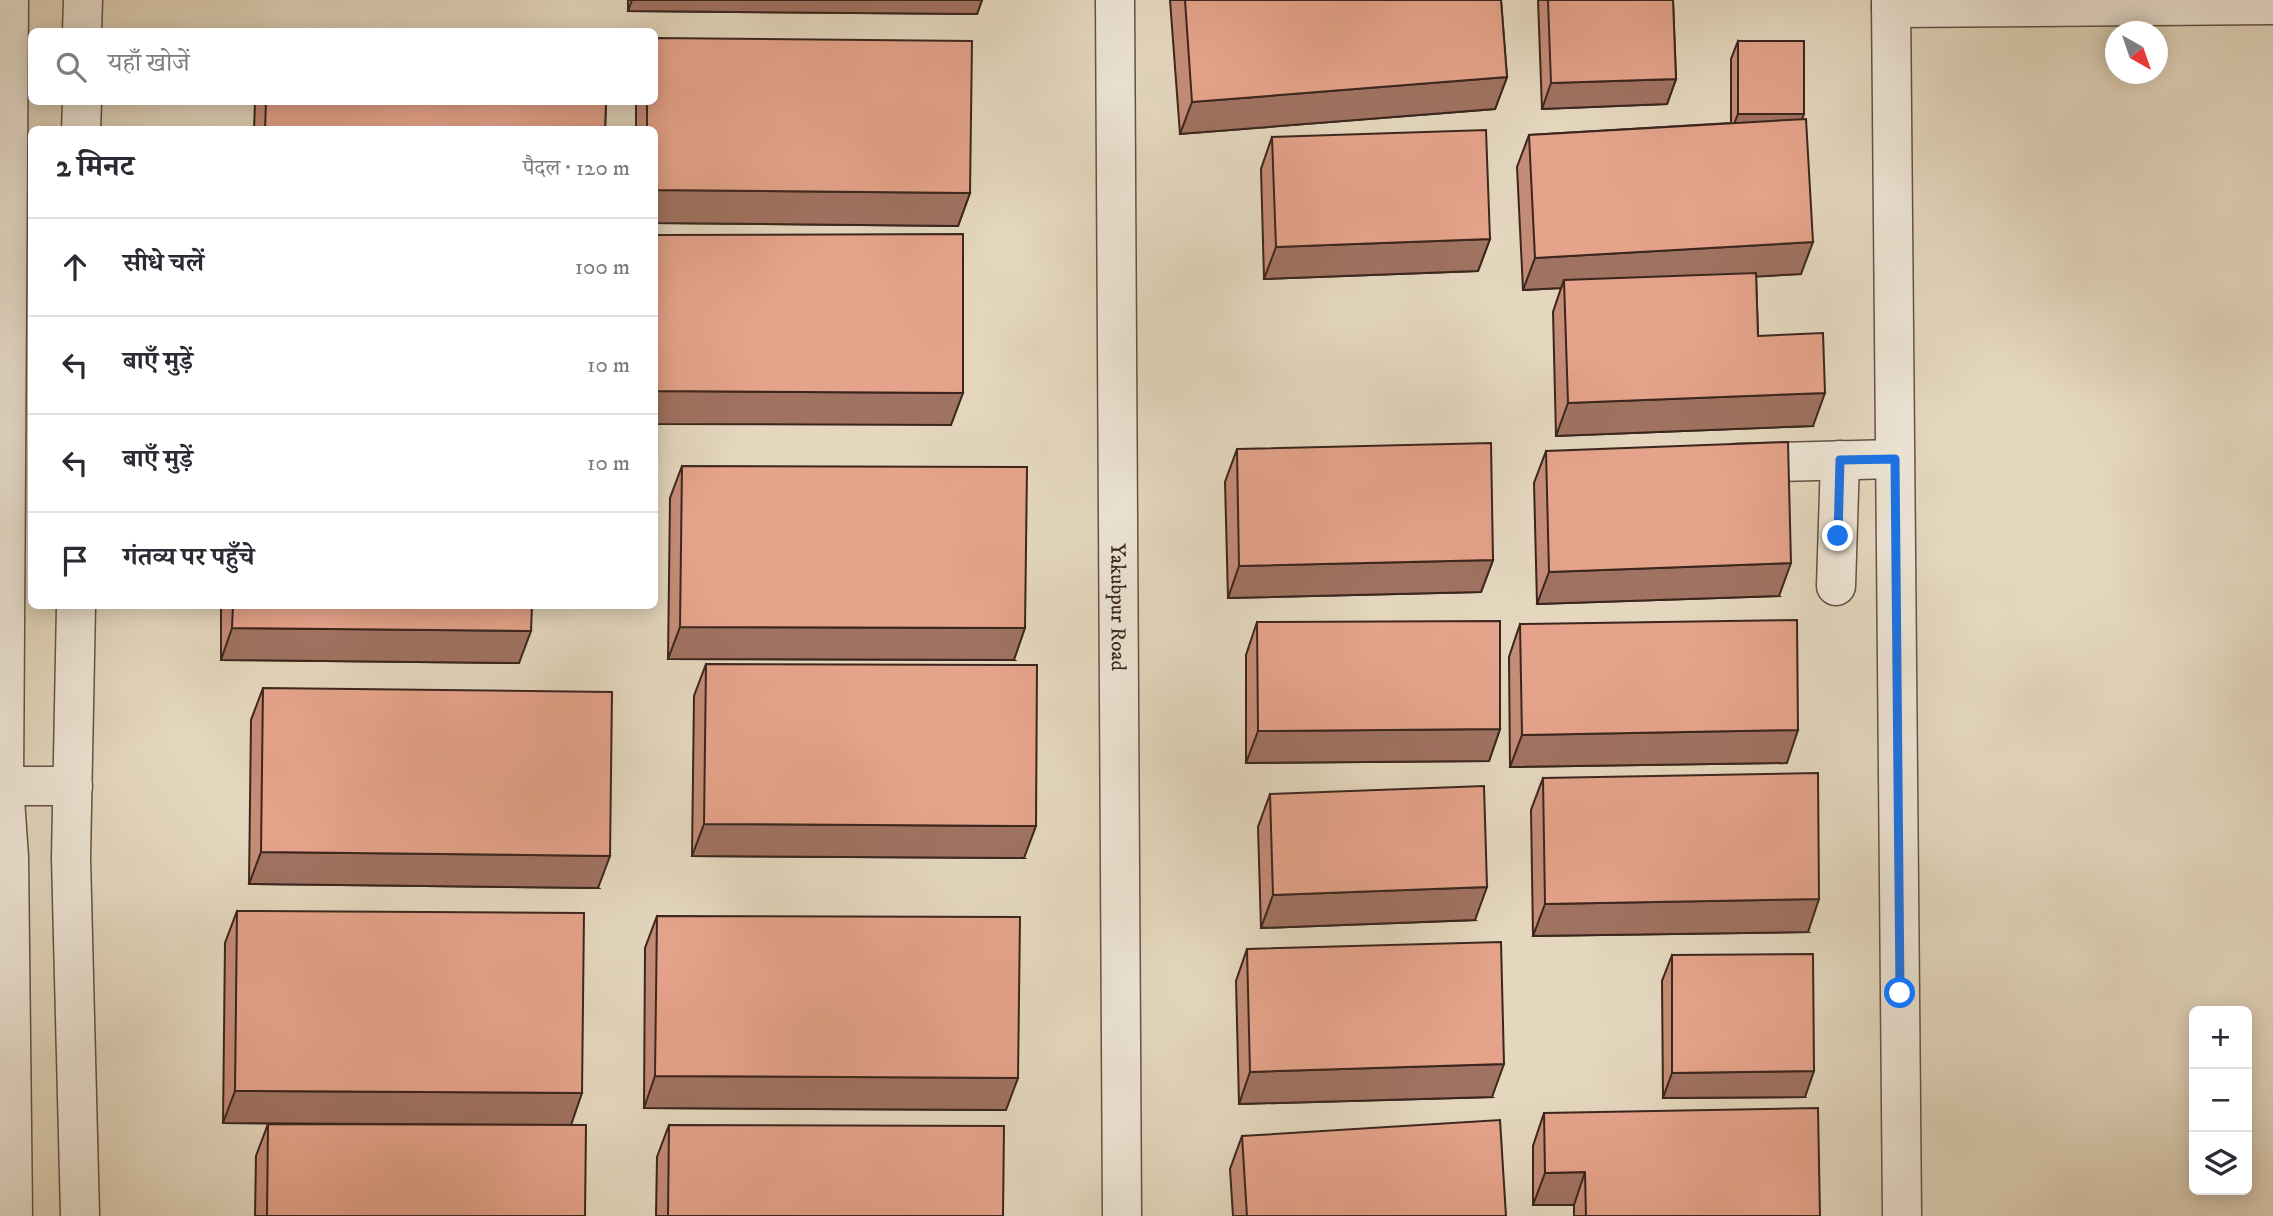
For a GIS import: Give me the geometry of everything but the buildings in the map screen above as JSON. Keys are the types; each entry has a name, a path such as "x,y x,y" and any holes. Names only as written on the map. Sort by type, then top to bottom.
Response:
{"street":[{"path":"9,0 2,786 13,1216"},
{"path":"82,28 83,0"},
{"name":"Yakubpur Road","path":"1115,0 1122,1216"},
{"path":"1902,1216 1891,4 2273,5"},
{"path":"81,126 82,105"},
{"path":"1705,464 1895,459"},
{"path":"1836,586 1840,460"},
{"path":"76,609 71,858 80,1216"},
{"path":"2,786 74,786"},
{"path":"5,858 71,858"}],"route":[{"path":"1838,536 1840,460 1895,459 1900,993"}]}
